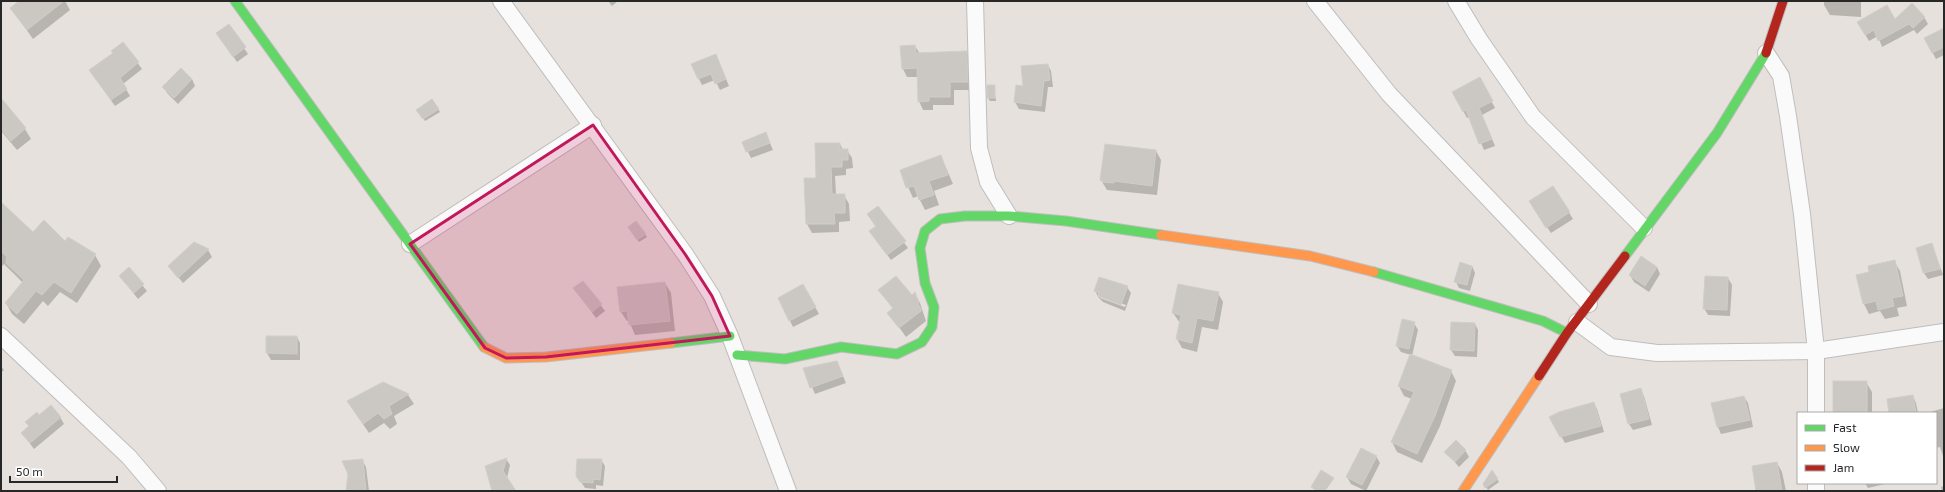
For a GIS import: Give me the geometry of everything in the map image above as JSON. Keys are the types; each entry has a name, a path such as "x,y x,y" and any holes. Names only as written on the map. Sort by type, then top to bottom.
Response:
{"street":[{"path":"235,1 486,348 506,358 546,357 730,336"},
{"path":"501,1 685,254 712,296 730,336 788,491"},
{"path":"976,1 979,148 988,182 1009,216"},
{"path":"1315,1 1389,94 1589,304"},
{"path":"1456,1 1479,39 1533,117 1644,228"},
{"path":"1463,491 1589,304 1644,228 1717,133 1766,53 1783,1"},
{"path":"1766,53 1781,76 1802,214 1816,351 1816,412"},
{"path":"410,244 593,126"},
{"path":"737,355 785,359 841,347 897,354 922,342 932,327 934,307 925,283 920,248 925,231 940,219 965,216 1009,216 1066,221 1310,256 1365,269 1543,321 1572,328 1611,347 1658,353 1816,351 1944,332"},
{"path":"1,336 129,457 158,491"}],"highlighted area":[{"path":"593,125 685,254 712,296 730,336 546,357 506,358 485,348 410,244"}],"building":[{"path":"19,1 64,1 27,30 10,8"},
{"path":"1912,3 1925,17 1913,28 1909,24 1878,41 1874,30 1865,35 1857,22 1887,5 1895,19"},
{"path":"229,24 246,47 233,57 216,33"},
{"path":"1944,28 1944,47 1932,53 1924,38"},
{"path":"123,42 139,62 120,78 127,89 111,100 89,70 113,53 111,51"},
{"path":"915,45 916,53 967,51 968,82 950,82 950,97 929,97 929,101 918,102 917,68 902,69 900,46"},
{"path":"716,54 726,79 715,84 711,74 698,79 691,64"},
{"path":"1048,64 1050,80 1044,81 1041,106 1014,102 1016,85 1023,86 1021,66"},
{"path":"181,68 192,79 174,98 162,87"},
{"path":"1480,77 1493,101 1479,108 1492,139 1479,144 1466,110 1463,112 1452,92"},
{"path":"987,85 995,85 995,98 987,98"},
{"path":"1,98 26,128 11,141 1,129"},
{"path":"432,99 439,109 423,119 416,110"},
{"path":"766,132 770,143 746,152 742,142"},
{"path":"815,143 840,143 840,149 848,149 848,160 842,160 842,167 831,167 832,194 845,194 845,213 834,213 835,224 806,224 804,178 816,178"},
{"path":"1105,144 1156,150 1152,186 1114,181 1114,183 1103,182 1100,180"},
{"path":"941,155 948,175 929,181 934,195 919,200 914,186 906,188 900,170"},
{"path":"1553,186 1570,212 1546,228 1529,201"},
{"path":"1,202 33,232 44,220 65,241 68,237 96,254 71,293 54,282 42,295 36,291 17,314 5,303 24,280 6,263 7,257 1,251"},
{"path":"878,206 906,241 887,255 869,231 876,226 867,214"},
{"path":"636,221 646,234 637,240 628,227"},
{"path":"194,242 209,249 178,278 168,266"},
{"path":"1932,243 1940,269 1923,273 1916,248"},
{"path":"1641,256 1657,267 1645,286 1629,275"},
{"path":"1895,260 1903,296 1892,298 1894,306 1878,310 1876,301 1863,304 1856,275 1869,272 1868,266"},
{"path":"1460,262 1472,266 1467,285 1454,282"},
{"path":"129,267 144,284 134,293 119,276"},
{"path":"896,276 912,295 915,292 921,309 921,311 899,328 887,313 893,308 878,290"},
{"path":"1705,276 1728,277 1727,310 1703,309"},
{"path":"1099,277 1128,286 1121,305 1098,296 1099,293 1094,291"},
{"path":"583,281 602,304 592,312 573,288"},
{"path":"665,282 670,321 629,325 627,311 620,312 617,287"},
{"path":"803,284 816,307 789,321 778,298"},
{"path":"1178,284 1219,292 1213,321 1197,318 1192,343 1176,339 1181,315 1172,313"},
{"path":"1402,319 1415,322 1409,349 1396,346"},
{"path":"1451,322 1475,323 1474,351 1450,350"},
{"path":"266,336 297,336 297,354 266,353"},
{"path":"1410,354 1452,370 1435,416 1417,454 1391,442 1414,392 1398,386"},
{"path":"837,361 843,376 810,388 803,368"},
{"path":"1833,381 1867,381 1867,412 1833,412"},
{"path":"383,382 409,394 389,406 392,414 384,419 378,413 363,424 347,401"},
{"path":"1641,388 1649,419 1628,424 1620,394"},
{"path":"1913,395 1916,412 1889,412 1887,399"},
{"path":"1744,396 1750,420 1717,427 1711,403"},
{"path":"1594,402 1601,426 1560,437 1549,417 1559,412"},
{"path":"51,405 61,417 30,443 21,433 29,426 25,422 37,412 39,415"},
{"path":"1456,440 1466,450 1455,462 1444,452"},
{"path":"1361,448 1377,456 1362,485 1346,477"},
{"path":"507,458 503,471 516,491 492,491 485,466"},
{"path":"363,459 366,491 346,491 348,474 342,461"},
{"path":"577,459 602,459 600,480 593,479 593,483 580,482 576,476"},
{"path":"1777,462 1782,491 1756,491 1752,466"},
{"path":"1321,470 1334,478 1325,491 1317,491 1311,487"},
{"path":"1492,470 1498,479 1485,488 1483,484"}],"traffic: fast":[{"path":"235,1 484,347"},
{"path":"1625,256 1717,133 1766,53"},
{"path":"737,355 785,359 841,347 897,354 922,342 932,327 934,307 925,283 920,248 925,231 940,219 965,216 1009,216 1066,221 1161,235"},
{"path":"1374,272 1543,321 1567,333"},
{"path":"671,343 730,336"}],"traffic: slow":[{"path":"1161,235 1310,256 1374,272"},
{"path":"484,347 506,358 546,357 671,343"},
{"path":"1463,491 1539,376"}],"traffic: jam":[{"path":"1766,53 1783,1"},
{"path":"1539,376 1567,333 1625,256"}]}
